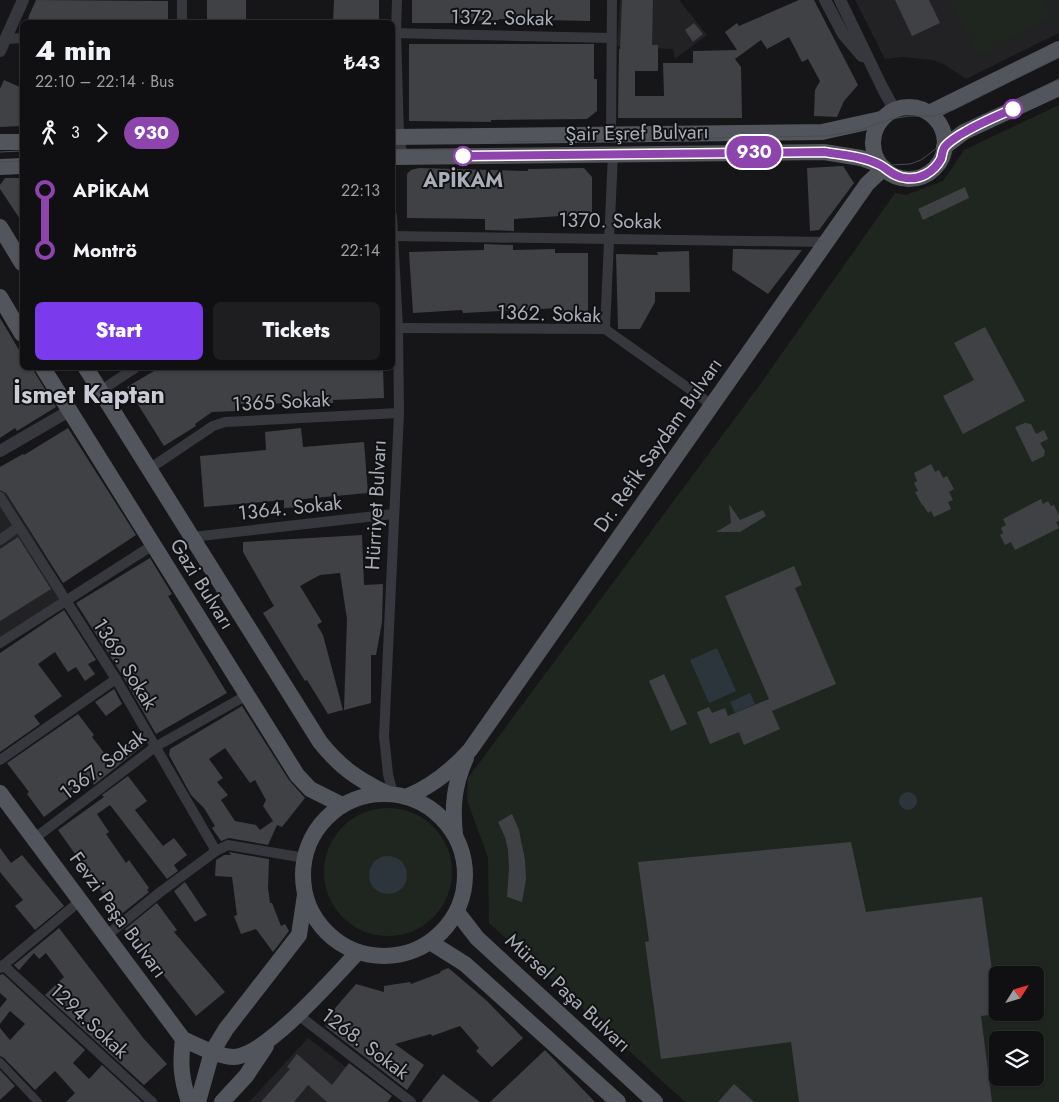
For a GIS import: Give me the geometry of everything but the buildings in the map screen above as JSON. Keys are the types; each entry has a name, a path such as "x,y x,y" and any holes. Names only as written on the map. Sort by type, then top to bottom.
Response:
{"main road":[{"path":"929,113 1059,50"},
{"path":"944,147 964,132 1059,88"},
{"path":"396,137 822,132 912,107 929,113 939,123 943,131 944,147 942,158 928,173 918,178 898,177 882,166 875,156 873,135 888,114"},
{"path":"0,142 20,142"},
{"name":"Şair Eşref Bulvarı","path":"398,157 824,152 861,158 882,166"},
{"path":"0,167 20,166"},
{"name":"Dr. Refik Saydam Bulvarı","path":"470,750 826,242 882,166"},
{"path":"0,227 20,260"},
{"path":"0,298 20,331"},
{"name":"Gazi Bulvarı","path":"44,370 297,775 310,789 342,805"},
{"name":"Gazi Bulvarı","path":"87,370 320,742 346,770 361,781 395,794"},
{"path":"198,1102 212,1052 226,1029 300,934 305,895 303,876 305,858 312,837 325,819 342,805 358,798 420,791 455,767 470,750"},
{"path":"455,836 454,819 457,784 470,750"},
{"name":"Fevzi Paşa Bulvarı","path":"0,793 183,1039 212,1052 233,1057 249,1053 270,1040"},
{"path":"305,895 316,920 334,939 358,952 377,956 395,956 413,951 430,942 445,929 457,912 464,890 465,866 461,850 446,822 434,811 421,802 395,794"},
{"name":"Mürsel Paşa Bulvarı","path":"457,912 478,938 655,1102"},
{"path":"430,942 464,964 618,1102"},
{"path":"222,1102 246,1076 270,1040 358,952"},
{"path":"183,1039 180,1060 182,1080 189,1102"}],"street":[{"path":"0,51 23,0"},
{"path":"182,0 182,20"},
{"path":"395,22 397,0"},
{"path":"611,134 612,0"},
{"path":"826,0 843,34 871,66"},
{"path":"840,0 871,66 888,114"},
{"name":"1372. Sokak","path":"395,33 611,38"},
{"path":"6,39 20,38"},
{"path":"395,85 398,157"},
{"path":"605,330 613,154"},
{"name":"1370. Sokak","path":"395,236 826,242"},
{"name":"1362. Sokak","path":"395,328 605,330 712,405"},
{"name":"Hürriyet Bulvarı","path":"395,328 398,413 384,736 388,774 395,794"},
{"path":"100,391 132,370"},
{"path":"0,451 69,411"},
{"name":"1365 Sokak","path":"149,470 213,426 225,422 398,413"},
{"name":"1369. Sokak","path":"0,497 116,679 216,851"},
{"name":"1364. Sokak","path":"192,537 393,514"},
{"path":"0,540 18,527"},
{"path":"0,643 153,545"},
{"path":"0,760 116,679"},
{"name":"1367. Sokak","path":"34,838 155,747 247,695"},
{"path":"106,936 159,893 216,851 228,845 305,858"},
{"path":"2,967 81,900"},
{"name":"1294.Sokak","path":"2,967 152,1102"},
{"name":"1268. Sokak","path":"297,1014 412,1102"},
{"path":"0,1062 38,1102"}],"shaded area":[{"path":"620,0 679,0 707,35 675,59 673,49 617,46"},
{"path":"855,0 1059,0 1059,33 966,79 945,65 933,60 902,57 885,59"},
{"path":"950,0 1043,0 1052,17 979,56"},
{"path":"1059,105 1059,1102 685,1102 489,923 488,858 467,800 468,778 759,386 895,193 906,195 943,181 964,150"},
{"path":"0,484 71,599 0,647"},
{"path":"717,648 736,691 709,703 690,660"},
{"path":"750,693 755,704 735,713 730,702"},
{"path":"908,792 914,795 917,801 914,807 908,810 902,807 899,801 902,795"},
{"path":"388,808 412,813 433,827 447,848 452,872 447,896 433,917 412,931 388,936 364,931 343,917 329,896 324,872 329,848 343,827 364,813"},
{"path":"388,856 401,862 407,875 401,888 388,894 375,888 369,875 375,862"},
{"path":"308,1038 391,1102 249,1102"}],"tram line":[{"path":"500,142 827,136 860,130 891,119 909,116 933,116 953,110 1059,57"},
{"path":"395,150 825,146 849,150 891,165 910,164 921,160 961,126 1059,79"},
{"path":"0,152 20,151"},
{"path":"0,162 20,161"}],"bus line":[{"name":"930","path":"463,156 824,152 861,158 880,165 889,173 908,179 918,178 928,173 942,158 944,147 964,132 1013,109"}],"place":[{"name":"APİKAM","path":"463,156"}],"district":[{"name":"İsmet Kaptan","path":"89,394"}]}
